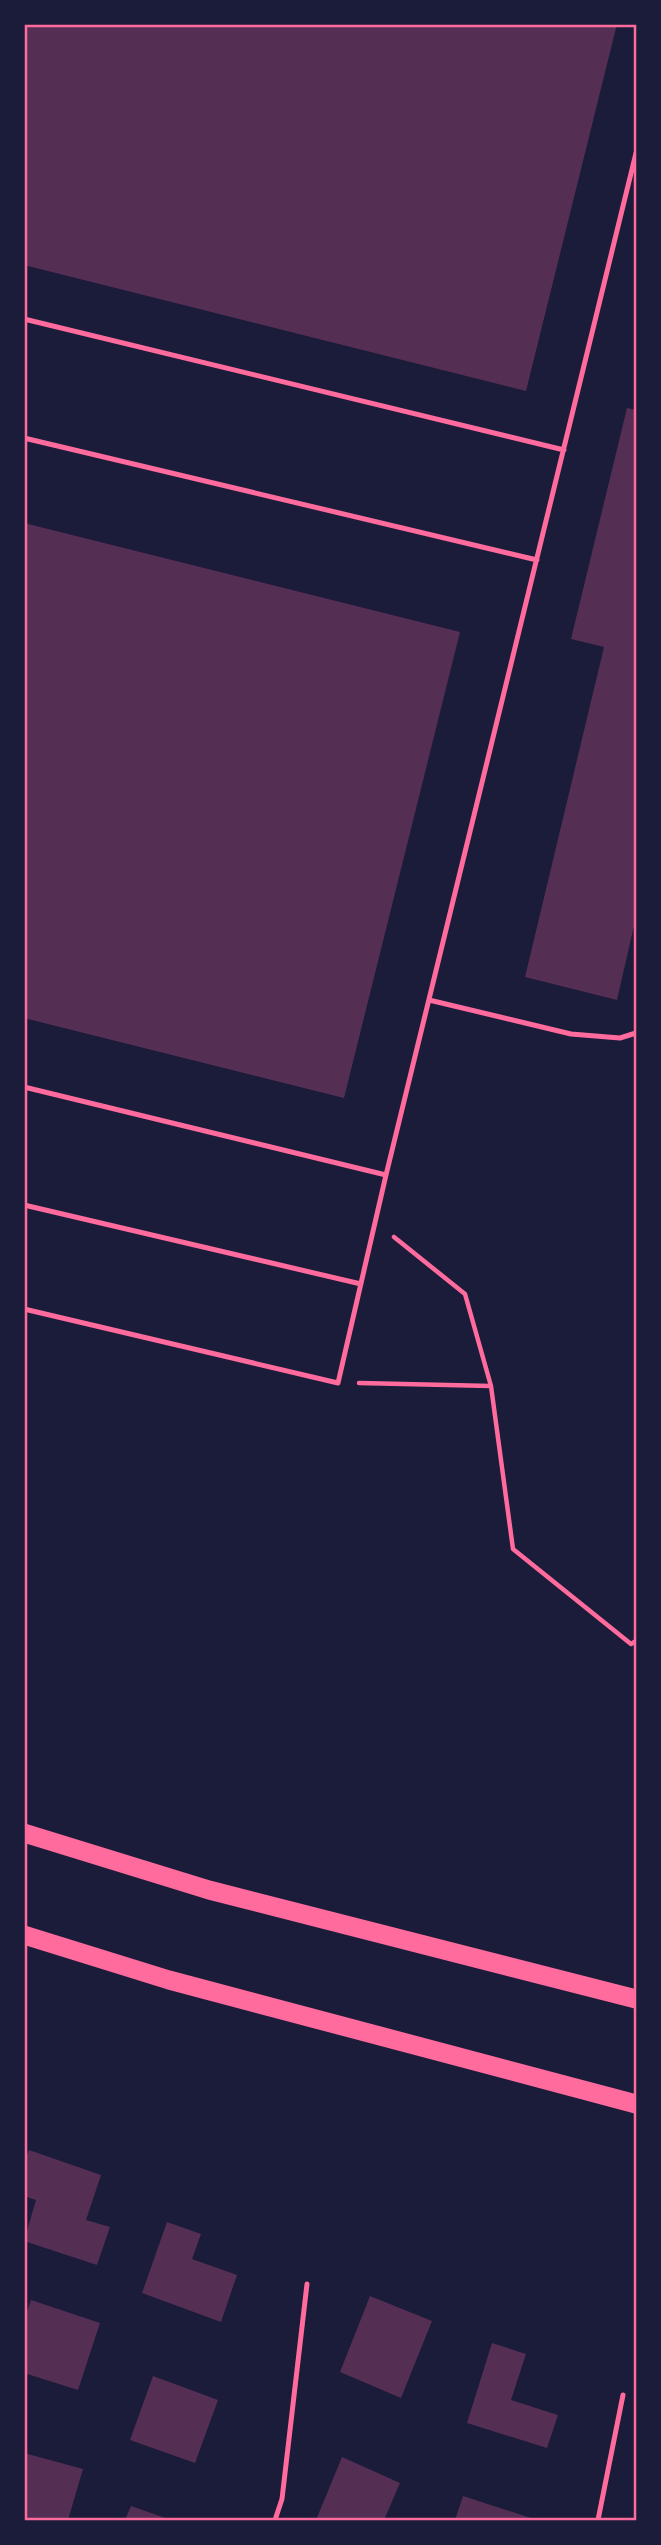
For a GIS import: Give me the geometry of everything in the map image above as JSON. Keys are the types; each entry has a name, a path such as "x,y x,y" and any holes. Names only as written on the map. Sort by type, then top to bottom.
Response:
{"highway":[{"path":"24,1833 209,1890 636,1999"},
{"path":"24,1935 169,1980 636,2104"}],"lane":[{"path":"24,1309 338,1383 386,1175 636,153"},
{"path":"24,319 564,450"},
{"path":"24,438 537,560"},
{"path":"429,1000 570,1034 620,1038 636,1033"},
{"path":"24,1087 386,1175"},
{"path":"24,1205 360,1284"},
{"path":"275,2521 282,2499 307,2284"},
{"path":"598,2521 623,2395"}],"path":[{"path":"375,1222 465,1294 491,1386 513,1549 631,1644 636,1641"},
{"path":"338,1383 491,1386"}],"building":[{"path":"24,24 617,24 526,391 24,265"},
{"path":"627,408 636,410 636,917 617,1000 525,977 604,647 571,639"},
{"path":"24,523 460,632 344,1098 24,1018"},
{"path":"29,2150 101,2175 86,2220 110,2227 97,2265 24,2241 36,2200 24,2196 24,2163"},
{"path":"167,2222 201,2234 192,2259 237,2275 221,2322 142,2293"},
{"path":"370,2296 432,2321 401,2398 340,2372"},
{"path":"31,2300 100,2323 78,2390 24,2373 24,2320"},
{"path":"492,2343 526,2354 511,2400 558,2415 547,2448 467,2423"},
{"path":"153,2376 218,2400 195,2463 130,2440"},
{"path":"24,2453 83,2469 68,2520 24,2520"},
{"path":"342,2457 400,2483 384,2520 316,2520"},
{"path":"463,2496 537,2520 455,2520"},
{"path":"131,2506 171,2520 125,2520"}]}
